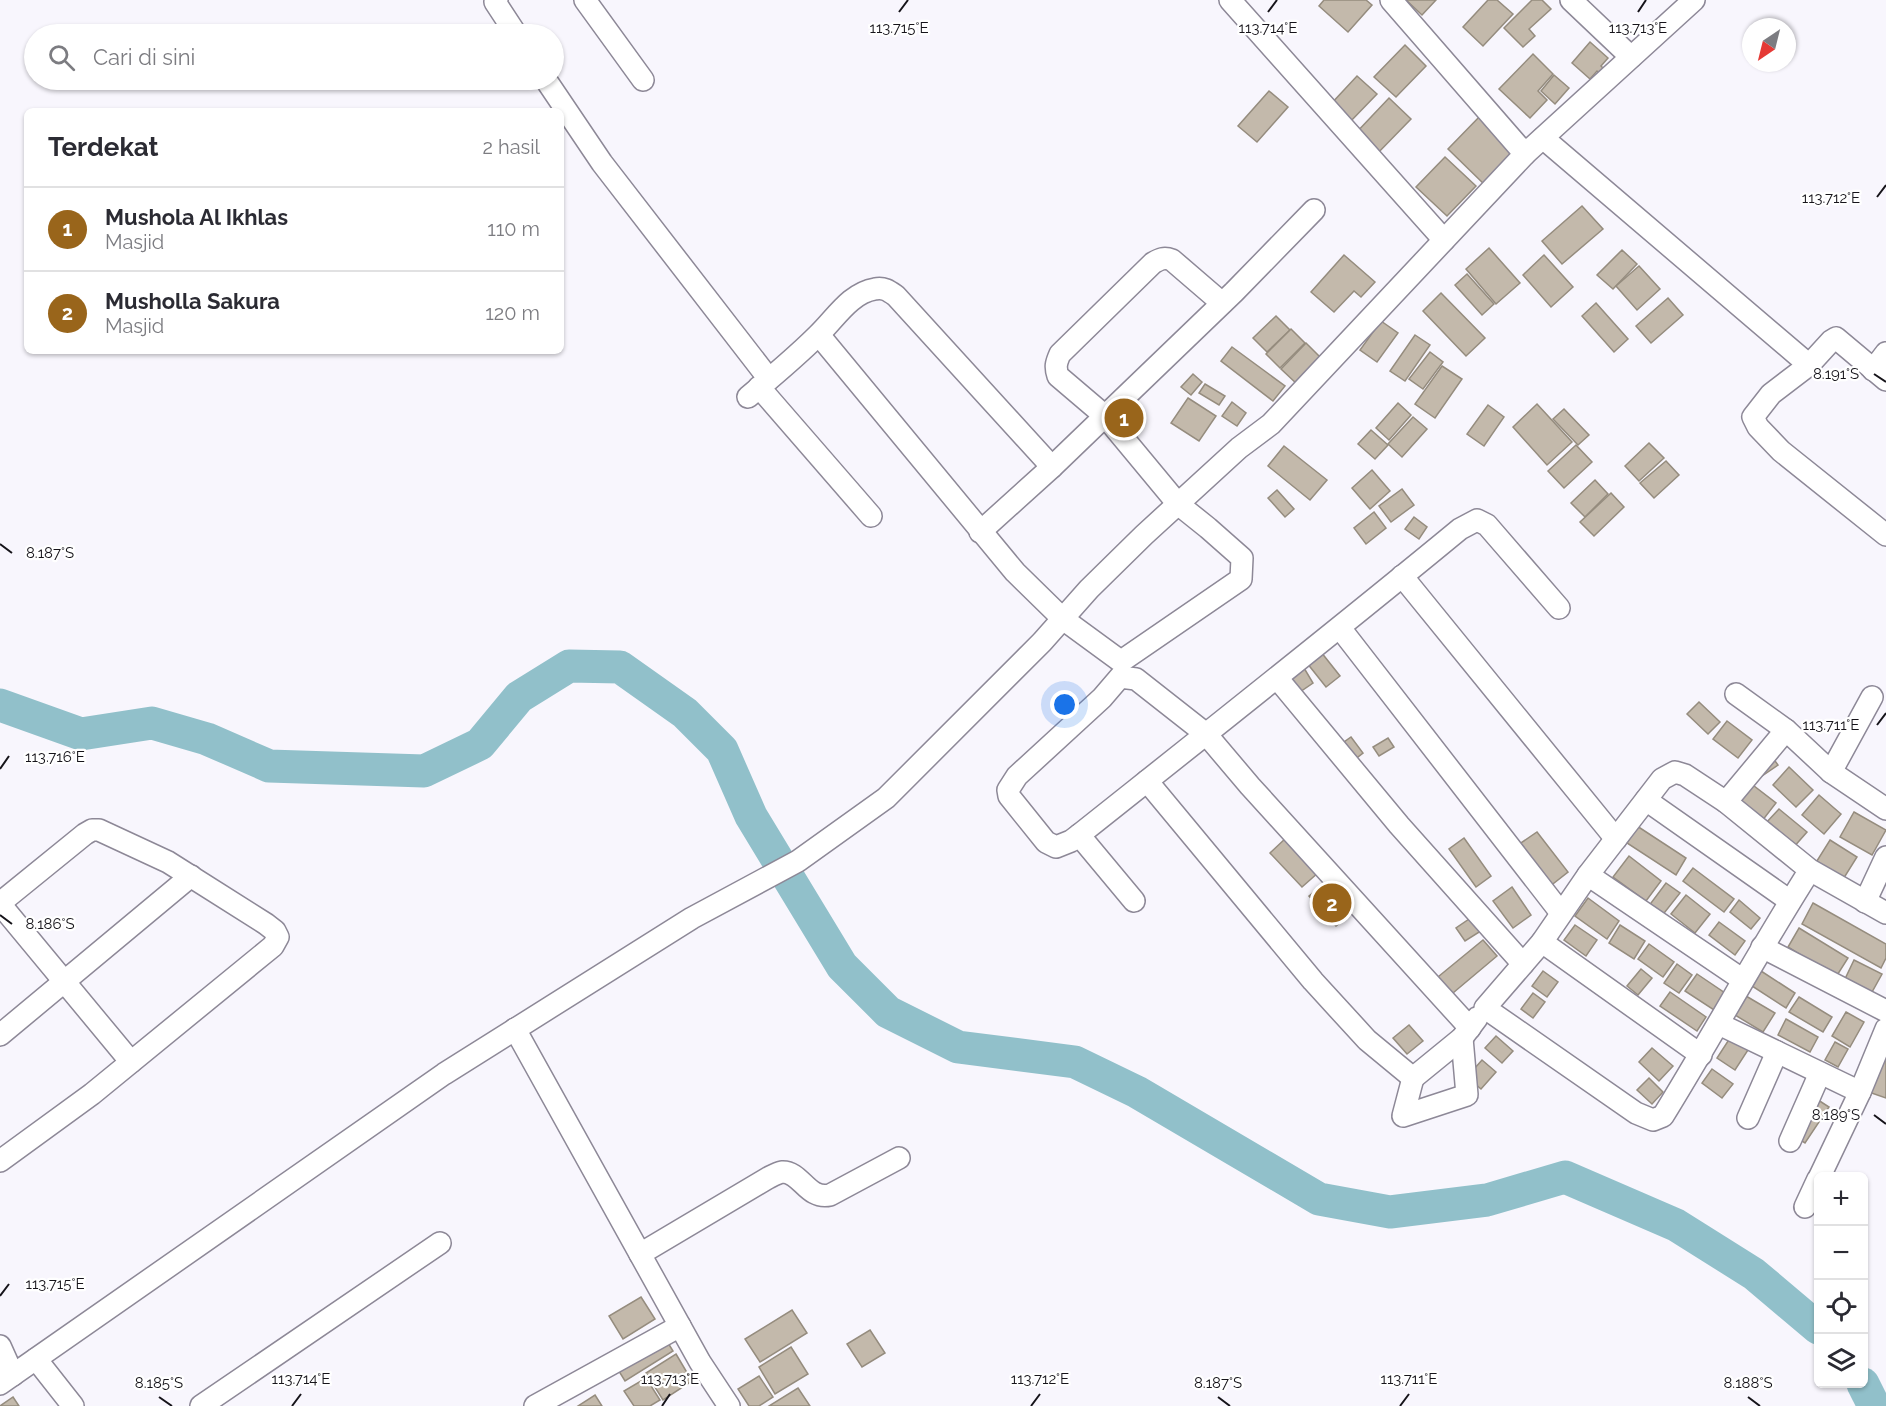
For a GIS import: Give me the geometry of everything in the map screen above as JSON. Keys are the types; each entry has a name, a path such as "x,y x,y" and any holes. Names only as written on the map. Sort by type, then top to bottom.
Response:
{"street":[{"path":"497,0 495,2 509,24"},
{"path":"585,0 643,80"},
{"path":"1230,0 1444,240"},
{"path":"1391,0 1525,154"},
{"path":"1571,0 1631,57"},
{"path":"0,1346 7,1380 444,1074 692,918 798,861 886,798 1063,619 1089,589 1239,448 1271,424 1525,154 1694,0"},
{"path":"553,90 759,388 871,516"},
{"path":"1543,138 1809,365"},
{"path":"980,532 1105,416 1314,210"},
{"path":"819,335 1015,572 1063,619 1119,660 1123,660 1241,579 1242,558 1178,504 1105,416 1058,376 1056,361 1060,354 1160,258 1172,261 1222,303"},
{"path":"759,388 819,335 840,310 857,297 873,289 885,289 896,296 1052,467"},
{"path":"1882,368 1836,338 1831,340 1809,365 1771,394 1753,417 1758,427 1780,451 1886,535"},
{"path":"1559,608 1487,525 1477,520 1460,529 1340,628 1206,734 1079,835 1071,841 1056,847 1046,842 1009,796 1008,790 1017,776 1102,698 1120,676 1136,680 1206,734 1466,1033 1467,1095 1402,1116 1413,1078 1466,1033 1542,942 1588,875 1662,779 1675,772 1685,775 1726,802 1810,870 1886,913"},
{"path":"1402,576 1616,838"},
{"path":"1340,628 1561,913"},
{"path":"1277,678 1399,825 1523,964"},
{"path":"1736,694 1786,730 1831,772 1886,810"},
{"path":"1831,772 1872,697"},
{"path":"1726,802 1786,730"},
{"path":"1147,781 1313,981 1367,1040 1413,1078"},
{"path":"1646,800 1790,901"},
{"path":"0,1161 92,1094 277,942 278,937 266,924 168,862 99,830 92,830 62,851 0,904 130,1062"},
{"path":"1079,835 1134,901"},
{"path":"1865,902 1886,857"},
{"path":"1485,1008 1636,1113 1653,1120 1663,1116 1810,870"},
{"path":"1588,875 1743,980"},
{"path":"0,1035 191,876"},
{"path":"1542,942 1701,1055"},
{"path":"1762,947 1886,1011"},
{"path":"1719,1024 1860,1092"},
{"path":"515,1029 700,1362 729,1406"},
{"path":"1822,1172 1860,1092 1886,1029"},
{"path":"1748,1118 1777,1052"},
{"path":"1790,1141 1820,1073"},
{"path":"640,1254 780,1172 788,1173 817,1196 823,1197 899,1158"},
{"path":"1805,1207 1814,1188"},
{"path":"201,1406 440,1243"},
{"path":"535,1406 680,1326"},
{"path":"36,1359 73,1406"}],"building":[{"path":"1324,0 1366,0 1372,5 1348,32 1319,6"},
{"path":"1406,0 1436,0 1422,15"},
{"path":"1488,0 1497,0 1513,14 1483,46 1463,27"},
{"path":"1532,0 1542,0 1551,9 1529,29 1535,36 1523,47 1504,28"},
{"path":"1590,42 1608,58 1601,66 1606,71 1602,76 1597,71 1590,79 1572,63"},
{"path":"1405,45 1426,66 1396,97 1374,77"},
{"path":"1533,54 1553,74 1538,91 1547,100 1530,118 1499,89"},
{"path":"1554,75 1569,88 1555,104 1541,91"},
{"path":"1357,76 1377,94 1349,123 1330,105"},
{"path":"1269,91 1288,107 1257,142 1238,126"},
{"path":"1389,98 1411,119 1375,156 1354,135"},
{"path":"1481,115 1522,153 1488,188 1448,149"},
{"path":"1445,157 1476,186 1447,216 1416,187"},
{"path":"1582,206 1603,229 1562,264 1542,241"},
{"path":"1489,248 1520,283 1496,304 1466,269"},
{"path":"1622,250 1637,264 1613,289 1597,275"},
{"path":"1344,255 1375,282 1361,297 1354,291 1334,312 1311,292"},
{"path":"1544,255 1573,287 1551,307 1523,275"},
{"path":"1639,266 1660,289 1637,310 1616,286"},
{"path":"1467,274 1494,304 1482,315 1455,285"},
{"path":"1441,293 1485,338 1466,356 1423,311"},
{"path":"1668,298 1683,315 1651,343 1636,326"},
{"path":"1596,303 1628,339 1614,352 1582,316"},
{"path":"1276,316 1290,330 1267,352 1253,338"},
{"path":"1381,321 1398,333 1377,362 1360,350"},
{"path":"1291,329 1305,343 1280,368 1266,354"},
{"path":"1415,335 1430,345 1405,381 1390,371"},
{"path":"1306,343 1323,360 1298,385 1281,369"},
{"path":"1232,347 1285,386 1273,401 1221,361"},
{"path":"1430,352 1443,362 1423,389 1409,379"},
{"path":"1442,366 1462,379 1435,418 1415,404"},
{"path":"1193,374 1202,382 1191,395 1181,387"},
{"path":"1205,384 1225,396 1219,405 1199,393"},
{"path":"1188,398 1216,416 1199,441 1171,423"},
{"path":"1232,402 1246,413 1237,426 1222,416"},
{"path":"1398,403 1411,415 1389,440 1376,428"},
{"path":"1537,404 1572,442 1547,465 1513,427"},
{"path":"1488,405 1504,417 1484,446 1467,434"},
{"path":"1564,409 1589,435 1578,445 1553,419"},
{"path":"1413,417 1427,429 1402,457 1388,444"},
{"path":"1371,430 1388,445 1375,459 1358,444"},
{"path":"1649,443 1664,458 1639,481 1625,466"},
{"path":"1576,445 1592,462 1564,488 1548,471"},
{"path":"1284,446 1327,480 1310,500 1268,466"},
{"path":"1666,461 1679,475 1654,498 1640,483"},
{"path":"1372,470 1390,491 1370,509 1352,488"},
{"path":"1595,480 1608,494 1585,517 1571,503"},
{"path":"1402,489 1414,505 1391,522 1379,506"},
{"path":"1277,490 1294,509 1285,517 1268,498"},
{"path":"1611,493 1624,507 1594,536 1580,522"},
{"path":"1374,512 1386,528 1366,544 1354,528"},
{"path":"1414,517 1427,527 1419,539 1405,529"},
{"path":"1321,652 1340,676 1326,687 1307,663"},
{"path":"1304,668 1313,683 1294,696 1285,682"},
{"path":"1699,702 1720,722 1708,734 1687,714"},
{"path":"1727,721 1752,740 1738,758 1713,739"},
{"path":"1351,737 1363,753 1349,764 1337,747"},
{"path":"1388,738 1394,747 1379,756 1373,747"},
{"path":"1767,750 1778,765 1762,776 1752,761"},
{"path":"1789,767 1813,790 1796,807 1773,785"},
{"path":"1745,779 1776,803 1762,821 1731,798"},
{"path":"1819,795 1841,814 1824,834 1802,815"},
{"path":"1779,809 1807,832 1793,848 1765,824"},
{"path":"1854,812 1886,830 1872,855 1840,837"},
{"path":"1637,826 1686,858 1676,875 1627,843"},
{"path":"1537,832 1568,872 1549,887 1518,845"},
{"path":"1287,837 1319,872 1302,887 1270,853"},
{"path":"1464,838 1491,876 1476,887 1449,849"},
{"path":"1830,840 1857,857 1842,881 1815,864"},
{"path":"1629,856 1661,881 1646,901 1613,877"},
{"path":"1693,868 1734,899 1724,912 1683,881"},
{"path":"1328,880 1355,909 1336,926 1309,896"},
{"path":"1666,883 1680,893 1661,917 1648,907"},
{"path":"1512,887 1531,915 1513,928 1493,901"},
{"path":"1686,895 1710,914 1695,933 1671,914"},
{"path":"1588,898 1619,921 1607,939 1575,916"},
{"path":"1739,900 1760,918 1751,929 1730,912"},
{"path":"1813,903 1886,944 1886,958 1881,968 1802,924"},
{"path":"1475,915 1484,929 1465,941 1456,928"},
{"path":"1719,922 1745,941 1735,955 1709,935"},
{"path":"1575,925 1597,940 1586,956 1564,940"},
{"path":"1620,925 1645,941 1634,959 1609,943"},
{"path":"1799,928 1848,958 1836,977 1788,947"},
{"path":"1483,940 1497,956 1447,998 1433,981"},
{"path":"1649,944 1674,962 1663,977 1638,959"},
{"path":"1854,960 1882,974 1872,992 1845,979"},
{"path":"1677,964 1692,975 1679,993 1664,983"},
{"path":"1641,969 1652,978 1638,995 1627,986"},
{"path":"1543,971 1558,982 1547,997 1532,986"},
{"path":"1761,971 1795,993 1786,1008 1752,986"},
{"path":"1697,974 1725,993 1714,1010 1685,991"},
{"path":"1670,992 1706,1017 1697,1031 1660,1006"},
{"path":"1533,993 1545,1002 1533,1018 1521,1009"},
{"path":"1746,996 1775,1013 1763,1032 1735,1015"},
{"path":"1799,997 1832,1017 1823,1032 1789,1012"},
{"path":"1846,1012 1864,1022 1850,1047 1832,1036"},
{"path":"1786,1019 1818,1037 1810,1052 1778,1035"},
{"path":"1409,1025 1423,1041 1407,1054 1393,1038"},
{"path":"1496,1036 1513,1051 1502,1063 1485,1048"},
{"path":"1730,1038 1748,1050 1735,1070 1717,1058"},
{"path":"1835,1042 1848,1049 1838,1067 1825,1060"},
{"path":"1652,1048 1673,1066 1659,1081 1639,1062"},
{"path":"1886,1050 1886,1098 1863,1090"},
{"path":"1482,1060 1496,1072 1481,1089 1467,1077"},
{"path":"1712,1069 1733,1084 1722,1098 1702,1083"},
{"path":"1649,1078 1663,1092 1652,1104 1637,1090"},
{"path":"1815,1098 1829,1107 1805,1143 1791,1134"},
{"path":"641,1297 655,1319 623,1339 609,1316"},
{"path":"792,1310 807,1333 760,1362 745,1339"},
{"path":"870,1330 885,1353 862,1367 847,1344"},
{"path":"665,1338 673,1351 625,1381 617,1368"},
{"path":"791,1347 808,1374 775,1394 759,1367"},
{"path":"676,1354 692,1381 663,1400 646,1373"},
{"path":"759,1376 773,1397 759,1406 749,1406 738,1389"},
{"path":"646,1378 660,1400 650,1406 634,1406 624,1391"},
{"path":"798,1388 810,1406 769,1406"},
{"path":"595,1395 602,1406 578,1406"},
{"path":"13,1397 19,1406 0,1406"}],"waterway":[{"path":"0,705 81,734 152,723 207,739 269,766 424,771 480,744 519,697 569,666 620,667 685,713 722,750 751,816 842,966 888,1012 958,1047 1075,1062 1137,1092 1319,1199 1390,1212 1487,1200 1565,1177 1676,1225 1754,1274 1814,1325"},
{"path":"1865,1388 1874,1406"}],"place":[{"name":"Mushola Al Ikhlas","path":"1124,418"},
{"name":"Musholla Sakura","path":"1332,903"}]}
